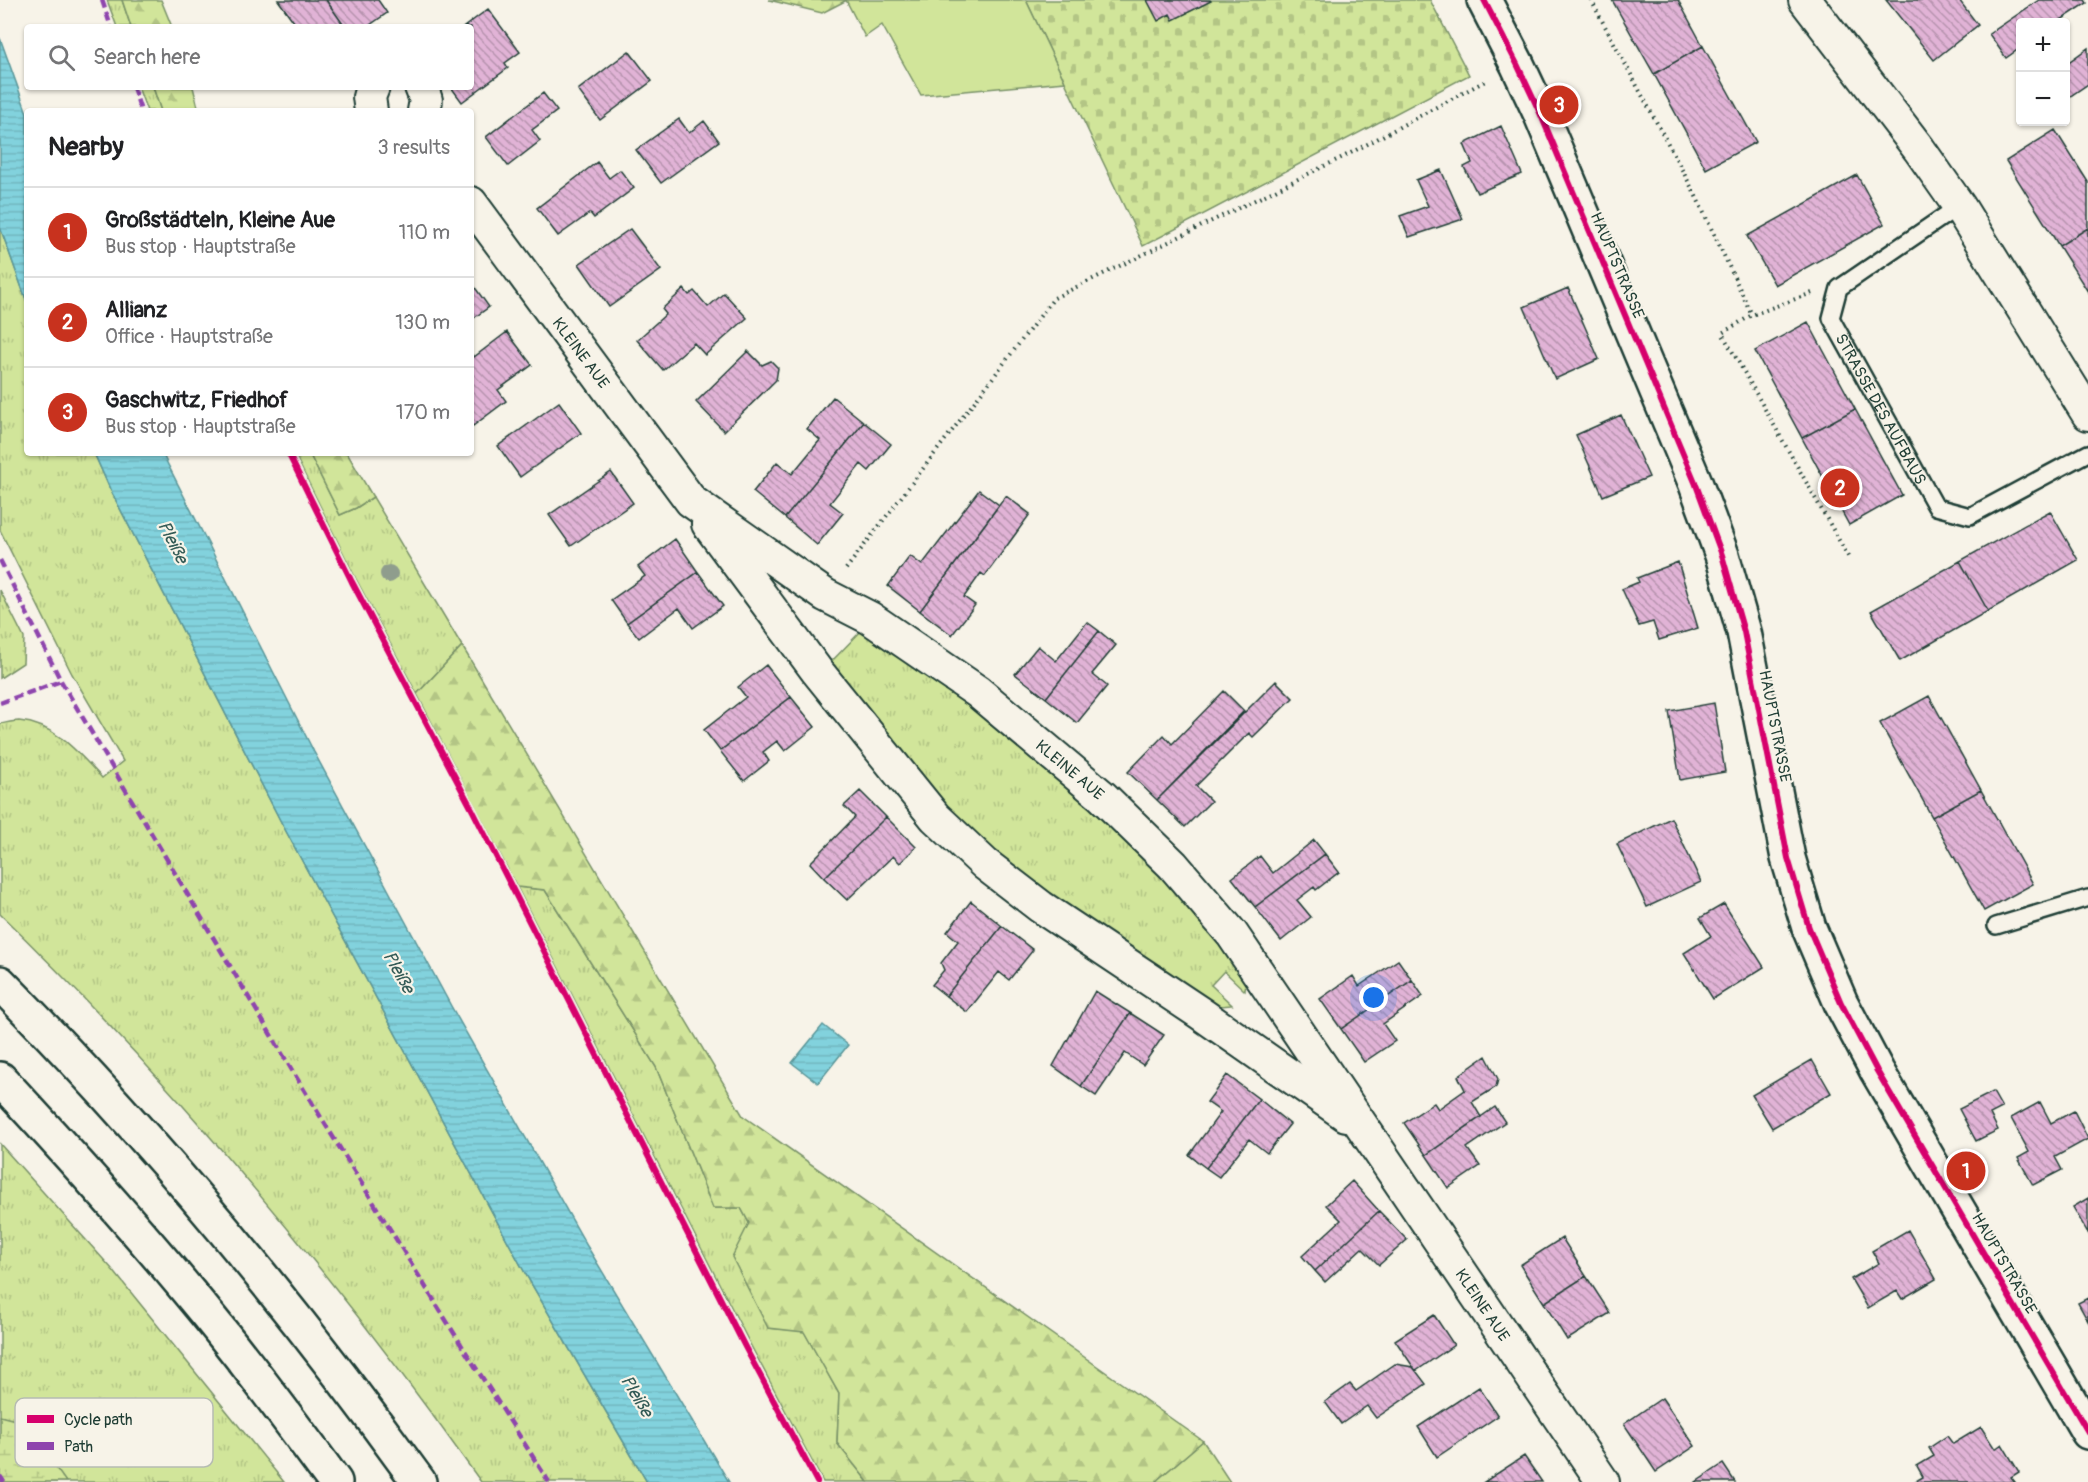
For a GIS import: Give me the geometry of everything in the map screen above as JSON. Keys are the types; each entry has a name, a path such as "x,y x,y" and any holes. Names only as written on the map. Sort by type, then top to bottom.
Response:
{"main road":[{"name":"HAUPTSTRASSE","path":"1484,0 1541,116 1695,482 1722,555 1744,632 1788,858 1809,928 1841,1003 1877,1071 2088,1432"},
{"path":"0,983 146,1138 240,1249 358,1397 419,1482"},
{"path":"0,1079 96,1183 189,1292 335,1482"}],"street":[{"path":"1805,0 1919,149 1959,206 2088,414"},
{"path":"371,108 369,97 372,90"},
{"path":"422,90 426,100 425,108"},
{"name":"KLEINE AUE","path":"474,207 831,689 935,817 985,864 1041,907 1363,1126"},
{"name":"KLEINE AUE","path":"691,501 825,596 870,618 978,692 1102,796 1173,864 1232,934 1603,1482"}],"lane":[{"path":"1839,288 1959,206"},
{"name":"STRASSE DES AUFBAUS","path":"1839,288 1831,318 1936,507 1970,516 2088,453"},
{"path":"1996,926 2088,898"}],"path":[{"path":"1591,0 1695,194 1752,315"},
{"path":"825,596 1054,298 1345,156 1517,64"},
{"path":"1839,288 1809,294 1752,315 1722,333 1848,558"}],"green space":[{"path":"107,0 122,0 130,24 116,24"},
{"path":"122,0 161,0 171,24 130,24"},
{"path":"769,0 847,0 822,13"},
{"path":"846,0 1026,0 1065,82 921,95 882,25 865,37"},
{"path":"1026,0 1430,0 1469,75 1143,246"},
{"path":"139,90 154,90 160,108 146,108"},
{"path":"154,90 194,90 198,108 160,108"},
{"path":"0,227 24,294 24,456 95,456 110,489 281,822 525,1273 647,1482 481,1482 370,1332 253,1187 130,1047 0,914 0,724 19,721 44,728 65,741 102,778 123,761 72,674 0,530"},
{"path":"295,456 310,456 340,515 373,497 462,646 417,694 356,579"},
{"path":"310,456 349,456 373,497 340,515"},
{"path":"0,590 24,638 23,663 0,678"},
{"path":"864,628 968,702 1093,806 1162,874 1221,941 1246,980 1245,991 1224,971 1211,985 1232,1005 1220,1006 1208,1002 1050,896 994,854 945,807 830,663"},
{"path":"462,646 743,1116 1203,1441 1155,1482 868,1482 837,1443 839,1394 804,1332 768,1328 732,1257 749,1223 741,1208 713,1208 656,1067 545,890 517,887 417,694"},
{"path":"517,887 545,890 656,1067 713,1208 741,1208 749,1223 768,1328 804,1331 839,1394 837,1443 868,1482 823,1482 750,1344"},
{"path":"0,1144 112,1269 284,1482 0,1482"},
{"path":"0,1416 15,1420 15,1467 55,1467 66,1482 0,1482"},
{"path":"1203,1441 1230,1482 1155,1482"}],"water":[{"path":"0,38 25,108 24,294 0,227"},
{"name":"Pleiße","path":"95,456 164,456 314,752 451,1006 587,1246 729,1482 647,1482 525,1273 281,822 110,489"},
{"path":"823,1025 848,1045 818,1083 792,1063"}],"building":[{"path":"278,0 326,0 343,24 296,24"},
{"path":"326,0 378,0 387,13 371,24 343,24"},
{"path":"1147,0 1211,1 1173,20 1170,14 1158,21"},
{"path":"1612,0 1678,0 1703,46 1654,74"},
{"path":"1886,0 1959,0 1978,25 1934,60"},
{"path":"2039,0 2085,0 2087,3 2064,18 2016,18 2016,51 2006,58 1989,34"},
{"path":"488,9 520,52 505,63 508,68 462,102 453,90 474,90 474,24 468,24"},
{"path":"1703,46 1756,142 1706,169 1654,74"},
{"path":"2088,48 2088,84 2070,96 2070,72 2070,61"},
{"path":"629,51 652,81 600,120 578,90"},
{"path":"543,93 557,111 532,130 540,141 508,166 486,137"},
{"path":"679,119 689,133 704,121 719,141 661,183 636,150"},
{"path":"1501,126 1522,174 1477,193 1464,167 1472,163 1464,144"},
{"path":"2055,130 2088,182 2088,228 2059,246 2006,161"},
{"path":"597,162 609,178 620,170 634,188 594,218 590,213 558,236 537,208"},
{"path":"1441,170 1463,219 1409,237 1400,216 1428,206 1416,180"},
{"path":"1857,175 1884,224 1775,285 1747,236"},
{"path":"2088,228 2088,292 2059,246"},
{"path":"630,229 661,270 609,307 579,264"},
{"path":"474,286 489,307 474,318"},
{"path":"1568,288 1599,359 1555,379 1524,307"},
{"path":"684,289 689,295 694,291 708,307 724,293 747,318 705,355 694,343 663,370 637,340 666,314 662,309"},
{"path":"1808,322 1855,409 1802,438 1755,351"},
{"path":"507,332 532,365 498,390 506,401 474,425 474,357"},
{"path":"748,351 762,365 771,361 778,368 776,380 724,431 696,402"},
{"path":"833,397 864,422 785,518 753,492 777,462 792,474 820,440 807,429"},
{"path":"559,402 581,433 520,477 498,446"},
{"path":"1855,409 1902,495 1849,525 1802,438"},
{"path":"1621,415 1649,477 1603,496 1576,435"},
{"path":"864,422 891,444 869,471 861,464 830,503 843,513 817,545 785,518"},
{"path":"611,472 633,503 571,546 549,515"},
{"path":"979,490 999,505 920,611 888,586 910,556 922,565"},
{"path":"1006,496 1030,514 985,576 981,573 964,597 975,605 952,635 920,611"},
{"path":"2050,511 2078,560 1988,611 1960,561"},
{"path":"675,539 698,572 627,623 611,600 645,576 638,567"},
{"path":"1960,561 1988,611 1900,661 1871,611"},
{"path":"1678,562 1698,628 1659,640 1653,622 1639,626 1622,589 1639,582 1637,578"},
{"path":"698,572 723,606 693,628 679,608 639,638 627,623"},
{"path":"1087,622 1099,631 1046,698 1015,674 1038,646 1056,661"},
{"path":"1099,631 1116,645 1092,674 1107,686 1077,723 1046,698"},
{"path":"766,665 791,697 720,751 704,730 746,697 738,687"},
{"path":"1276,681 1293,698 1253,737 1249,733 1196,786 1211,801 1185,827 1157,800"},
{"path":"1224,691 1244,711 1157,800 1128,772 1164,735 1172,744"},
{"path":"1929,696 1981,790 1932,817 1880,723"},
{"path":"791,697 815,727 785,751 777,741 763,752 769,761 744,781 720,751"},
{"path":"1714,703 1725,772 1680,780 1669,711"},
{"path":"1981,790 2033,884 1984,911 1932,817"},
{"path":"860,791 886,817 824,878 810,863 855,817 844,806"},
{"path":"886,817 916,847 900,863 893,856 847,900 824,878"},
{"path":"1671,818 1701,882 1647,907 1617,844"},
{"path":"1314,840 1325,854 1255,907 1232,878 1260,856 1273,873"},
{"path":"1325,854 1339,872 1316,890 1314,887 1297,900 1311,917 1281,941 1255,907"},
{"path":"971,901 1002,926 946,996 932,985 944,970 941,963 958,941 947,932"},
{"path":"1724,904 1764,967 1713,999 1684,953 1711,936 1700,918"},
{"path":"1002,926 1033,950 1009,980 999,972 967,1012 946,996"},
{"path":"1398,960 1412,980 1341,1029 1320,999 1353,976 1359,986"},
{"path":"1412,980 1423,996 1383,1024 1395,1041 1364,1062 1341,1029"},
{"path":"1095,991 1130,1013 1081,1086 1053,1066"},
{"path":"1130,1013 1164,1035 1143,1065 1125,1053 1096,1096 1081,1086"},
{"path":"1486,1056 1498,1079 1496,1087 1472,1102 1481,1117 1426,1155 1404,1123 1434,1103 1438,1109 1465,1090 1458,1076"},
{"path":"1812,1060 1831,1093 1772,1128 1752,1095"},
{"path":"1227,1075 1259,1099 1206,1168 1189,1155 1221,1112 1207,1102"},
{"path":"1993,1092 2002,1108 1990,1114 1998,1130 1976,1141 1959,1109"},
{"path":"1259,1099 1290,1124 1267,1153 1249,1139 1219,1177 1206,1168"},
{"path":"2040,1102 2051,1123 2074,1111 2088,1139 2055,1157 2062,1170 2033,1185 2018,1158 2029,1152 2011,1118"},
{"path":"1495,1107 1505,1122 1467,1148 1480,1166 1448,1188 1426,1155"},
{"path":"1352,1181 1379,1211 1315,1271 1302,1256 1341,1220 1326,1205"},
{"path":"2088,1198 2088,1233 2073,1207"},
{"path":"1379,1211 1407,1240 1379,1265 1362,1248 1325,1282 1315,1271"},
{"path":"1908,1230 1936,1279 1902,1299 1897,1291 1868,1308 1851,1279 1879,1263 1872,1251"},
{"path":"1562,1238 1586,1276 1544,1303 1520,1265"},
{"path":"1586,1276 1610,1313 1567,1340 1544,1303"},
{"path":"2088,1298 2088,1321 2078,1303"},
{"path":"1434,1315 1454,1345 1416,1371 1395,1340"},
{"path":"1395,1364 1413,1367 1426,1384 1376,1418 1367,1406 1341,1424 1325,1402 1350,1384 1356,1391"},
{"path":"1479,1387 1498,1416 1437,1457 1418,1427"},
{"path":"1662,1398 1695,1446 1656,1472 1624,1424"},
{"path":"1981,1427 1995,1449 2002,1444 2019,1472 2011,1477 2015,1482 1914,1482 1923,1477 1917,1466 1934,1456 1929,1448 1947,1436 1953,1444"},
{"path":"1524,1456 1542,1482 1484,1482"},
{"path":"1723,1464 1735,1482 1696,1482"}],"marked path":[{"path":"102,0 110,24"},
{"path":"134,90 140,108"},
{"path":"0,560 61,681 293,1072 549,1482"},
{"path":"0,703 61,681"},
{"path":"0,1476 4,1482"}],"cycle path":[{"path":"1484,0 1541,115 1695,482 1722,555 1744,632 1788,858 1809,928 1841,1003 1877,1071 2088,1432"},
{"path":"289,456 352,582 473,811 745,1347 817,1482"}],"place":[{"name":"Gaschwitz, Friedhof","path":"1559,105"},
{"name":"Allianz","path":"1840,488"},
{"name":"Großstädteln, Kleine Aue","path":"1966,1171"}]}
